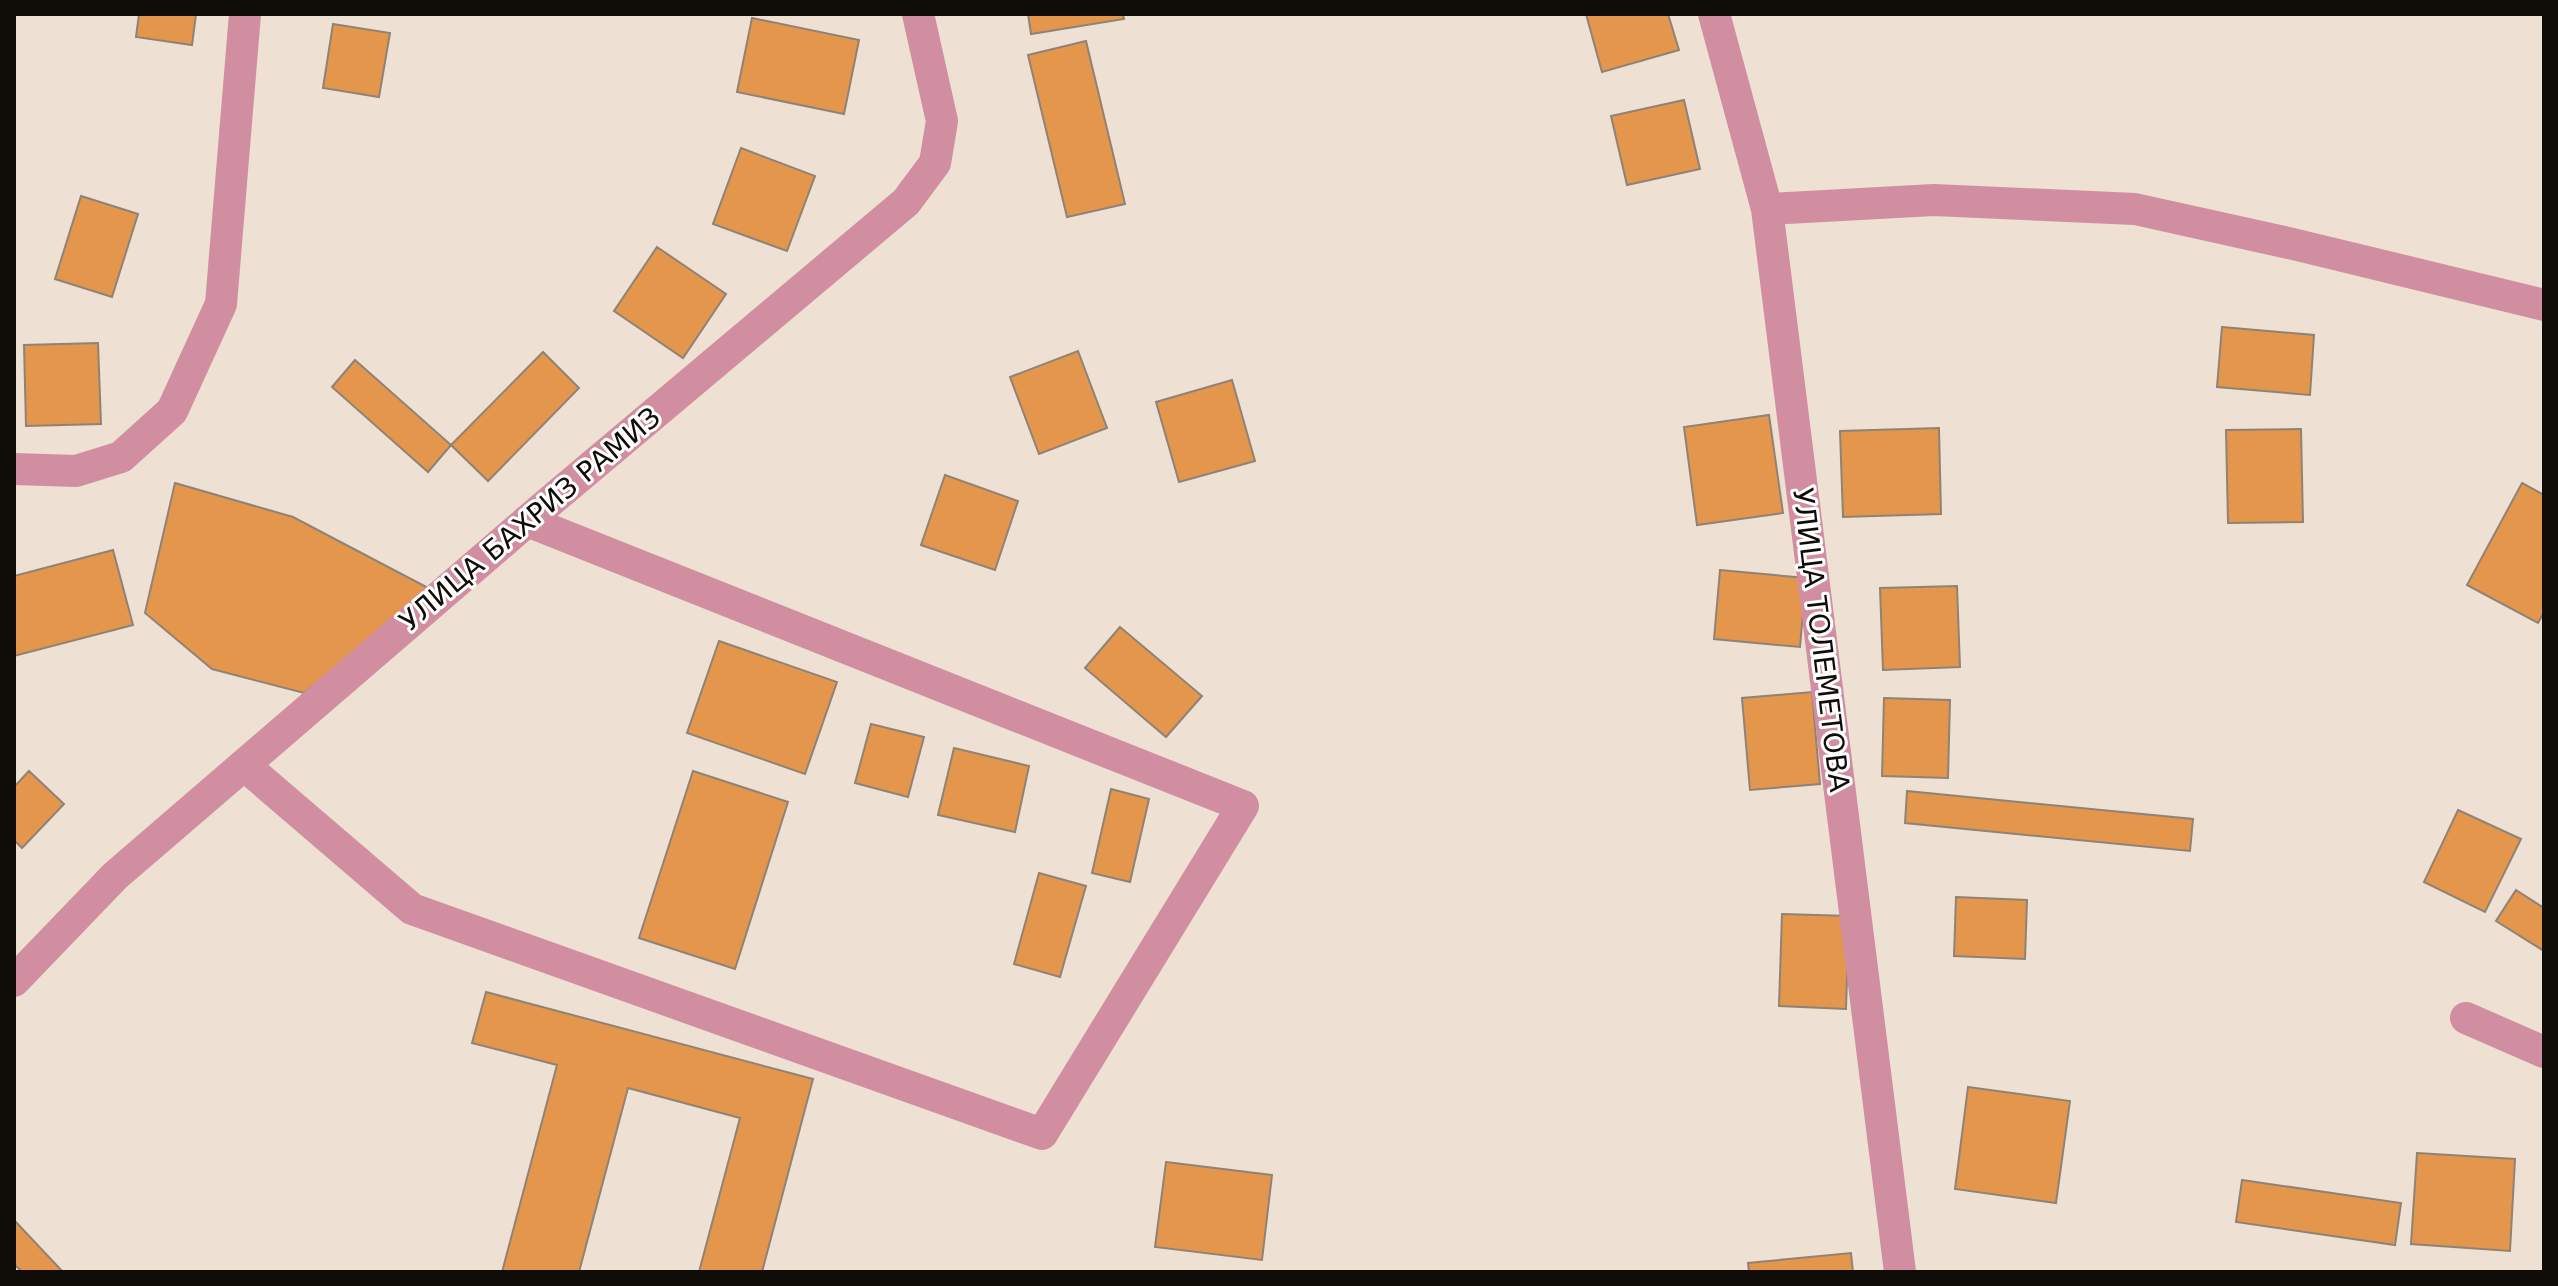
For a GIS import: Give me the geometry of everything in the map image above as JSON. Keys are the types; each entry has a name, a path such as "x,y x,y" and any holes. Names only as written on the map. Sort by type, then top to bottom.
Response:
{"street":[{"path":"14,469 76,471 121,457 172,411 221,304 245,14"},
{"name":"УЛИЦА БАХРИЗ РАМИЗ","path":"14,981 115,876 527,521 906,202 935,163 942,121 918,14"},
{"name":"УЛИЦА ТОЛЕМЕТОВА","path":"1714,14 1767,209 1900,1272"},
{"path":"1767,209 1934,200 2135,209 2544,305"},
{"path":"244,765 412,909 1042,1134 1243,806 527,521"},
{"path":"2466,1018 2544,1052"}],"building":[{"path":"139,14 196,14 192,45 136,37"},
{"path":"1028,14 1123,14 1124,19 1031,34"},
{"path":"1586,14 1668,14 1679,50 1602,72"},
{"path":"752,18 859,40 844,114 737,92"},
{"path":"333,24 390,33 379,97 323,88"},
{"path":"1086,41 1125,204 1067,217 1028,55"},
{"path":"1684,100 1700,169 1627,185 1611,116"},
{"path":"741,148 815,176 787,251 713,224"},
{"path":"81,196 138,214 112,297 55,279"},
{"path":"657,247 726,294 683,358 614,311"},
{"path":"2222,327 2314,335 2310,395 2217,387"},
{"path":"98,343 101,424 26,426 24,345"},
{"path":"1078,351 1107,428 1039,454 1010,377"},
{"path":"543,352 579,388 488,481 451,445"},
{"path":"355,360 451,445 428,472 332,387"},
{"path":"1232,380 1255,461 1179,482 1156,402"},
{"path":"1769,415 1783,513 1697,525 1684,427"},
{"path":"1939,428 1941,514 1843,517 1840,431"},
{"path":"2301,429 2303,522 2228,523 2226,430"},
{"path":"945,475 1018,501 995,570 921,545"},
{"path":"175,483 293,517 432,590 304,693 212,669 145,613"},
{"path":"2522,483 2544,495 2544,612 2538,623 2467,585"},
{"path":"113,550 133,625 14,656 14,576"},
{"path":"1720,570 1806,578 1800,647 1714,639"},
{"path":"1957,586 1960,667 1883,670 1880,588"},
{"path":"1120,627 1202,696 1166,737 1085,668"},
{"path":"719,641 837,682 805,774 687,733"},
{"path":"1812,692 1820,784 1750,790 1742,698"},
{"path":"1884,698 1950,700 1948,778 1882,776"},
{"path":"871,724 924,737 908,797 855,783"},
{"path":"954,748 1029,766 1015,832 938,815"},
{"path":"29,771 64,804 22,848 14,840 14,787"},
{"path":"693,771 788,802 735,969 639,938"},
{"path":"1111,789 1149,799 1130,882 1092,873"},
{"path":"1907,791 2193,819 2190,851 1905,823"},
{"path":"2458,810 2521,839 2485,912 2424,882"},
{"path":"1039,873 1086,886 1060,977 1014,964"},
{"path":"2516,890 2544,908 2544,951 2496,921"},
{"path":"1956,897 2027,900 2025,959 1954,956"},
{"path":"1782,914 1849,916 1846,1009 1779,1006"},
{"path":"486,992 813,1079 762,1272 699,1272 740,1118 628,1088 579,1272 502,1272 557,1065 472,1043"},
{"path":"1968,1087 2070,1101 2056,1203 1955,1189"},
{"path":"2417,1153 2515,1159 2510,1251 2411,1244"},
{"path":"1166,1162 1272,1175 1262,1260 1155,1247"},
{"path":"2242,1180 2401,1203 2395,1245 2236,1222"},
{"path":"14,1220 63,1272 22,1272 14,1264"},
{"path":"1851,1253 1853,1272 1749,1272 1748,1263"}]}
